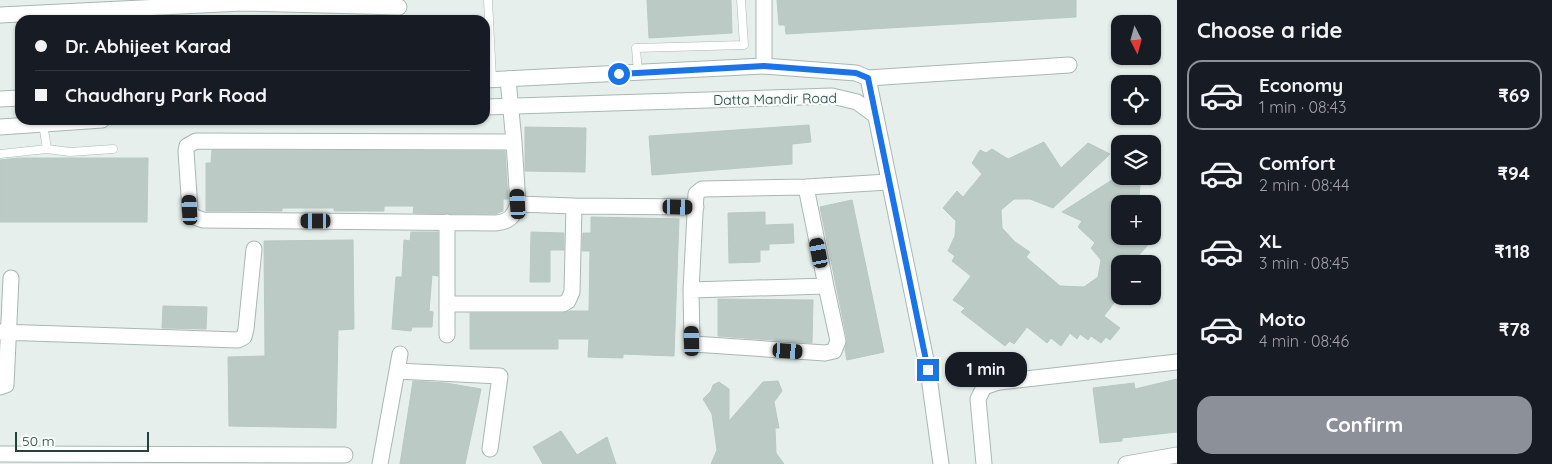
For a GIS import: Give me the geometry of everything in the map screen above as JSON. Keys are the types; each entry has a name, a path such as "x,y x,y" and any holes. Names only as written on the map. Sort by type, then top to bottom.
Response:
{"street":[{"path":"764,0 764,66"},
{"path":"0,15 242,2 398,6"},
{"name":"Datta Mandir Road","path":"490,80 764,66 856,73 868,78 1069,65"},
{"path":"868,78 928,370 941,464"},
{"path":"508,79 514,142 518,204 511,218 504,222 197,219 192,216 190,210 187,146 191,142 514,142"},
{"name":"Datta Mandir Road","path":"490,107 832,96 857,102 876,116"},
{"path":"0,99 15,98"},
{"path":"0,127 29,125"},
{"path":"806,188 838,341 834,351 825,353 694,344 692,341 691,290 697,191 702,189 806,188 888,182"},
{"path":"518,204 696,207"},
{"path":"448,304 563,304 568,302 572,292 574,206"},
{"path":"447,222 447,335"},
{"path":"5,332 238,340 244,337 246,329 254,249"},
{"path":"0,387 6,385 5,332 11,278"},
{"path":"691,290 826,286"},
{"path":"380,464 400,354"},
{"path":"984,464 978,399 984,386 999,382 1177,362"},
{"path":"397,371 500,376 490,449"},
{"path":"0,454 316,460 345,455"},
{"path":"1126,464 1177,455"}],"lane":[{"path":"488,0 488,15"},
{"path":"638,73 636,48 744,45 741,0"},
{"path":"43,125 47,148"},
{"path":"0,154 47,148 70,152 113,149"}],"building":[{"path":"647,0 731,0 732,33 649,38"},
{"path":"777,0 1076,0 1076,17 786,34 785,25 779,25"},
{"path":"809,125 811,142 792,144 792,164 652,175 649,136"},
{"path":"525,127 586,128 585,172 525,171"},
{"path":"1044,142 1061,168 1088,143 1110,154 1053,208 1030,199 1014,199 1001,210 1002,228 1015,242 1030,252 1026,257 1060,286 1084,287 1098,277 1101,260 1091,248 1095,243 1078,227 1082,221 1062,212 1111,180 1111,185 1140,186 1139,195 1111,195 1111,245 1148,245 1139,255 1111,255 1112,305 1104,316 1120,328 1110,340 1106,337 1101,343 1091,336 1088,340 1080,334 1077,339 1070,333 1061,346 1051,338 1047,343 1027,327 1014,344 1010,341 1005,346 961,312 965,308 953,300 971,276 952,261 955,256 948,251 955,236 956,221 943,208 957,191 963,197 982,174 972,163 980,150 986,153 992,149 1008,159"},
{"path":"212,150 505,151 508,199 503,199 503,211 495,214 413,213 414,206 384,206 384,211 334,211 334,208 282,208 282,211 206,211 206,163 211,163"},
{"path":"19,158 148,158 147,222 0,222 0,160"},
{"path":"852,200 884,352 847,360 845,350 847,339 820,207"},
{"path":"765,212 765,225 793,224 794,243 769,244 769,250 760,250 760,262 729,263 728,213"},
{"path":"591,217 679,219 674,356 623,354 623,358 588,357 589,339 558,339 558,349 470,349 470,313 563,313 589,311 590,251 582,251 583,233 591,233"},
{"path":"411,232 438,232 438,276 432,275 429,311 433,312 432,327 412,327 411,331 392,329 396,277 402,277 404,240 410,241"},
{"path":"531,232 564,233 564,250 550,250 550,282 530,282"},
{"path":"353,240 354,329 338,330 336,428 229,426 228,357 265,356 264,241"},
{"path":"718,299 813,300 812,343 718,336"},
{"path":"163,306 207,307 206,329 162,328"},
{"path":"1177,379 1177,432 1122,438 1122,441 1100,443 1093,388 1134,383 1135,389"},
{"path":"413,381 446,383 481,389 465,464 400,464"},
{"path":"778,381 782,391 774,402 779,428 775,428 776,453 784,464 711,464 717,450 712,414 703,399 711,391 713,385 719,382 729,389 729,421 763,382"},
{"path":"561,431 577,455 607,437 616,464 543,464 533,447"}],"route":[{"path":"619,74 764,66 856,73 868,78 928,370"}]}
